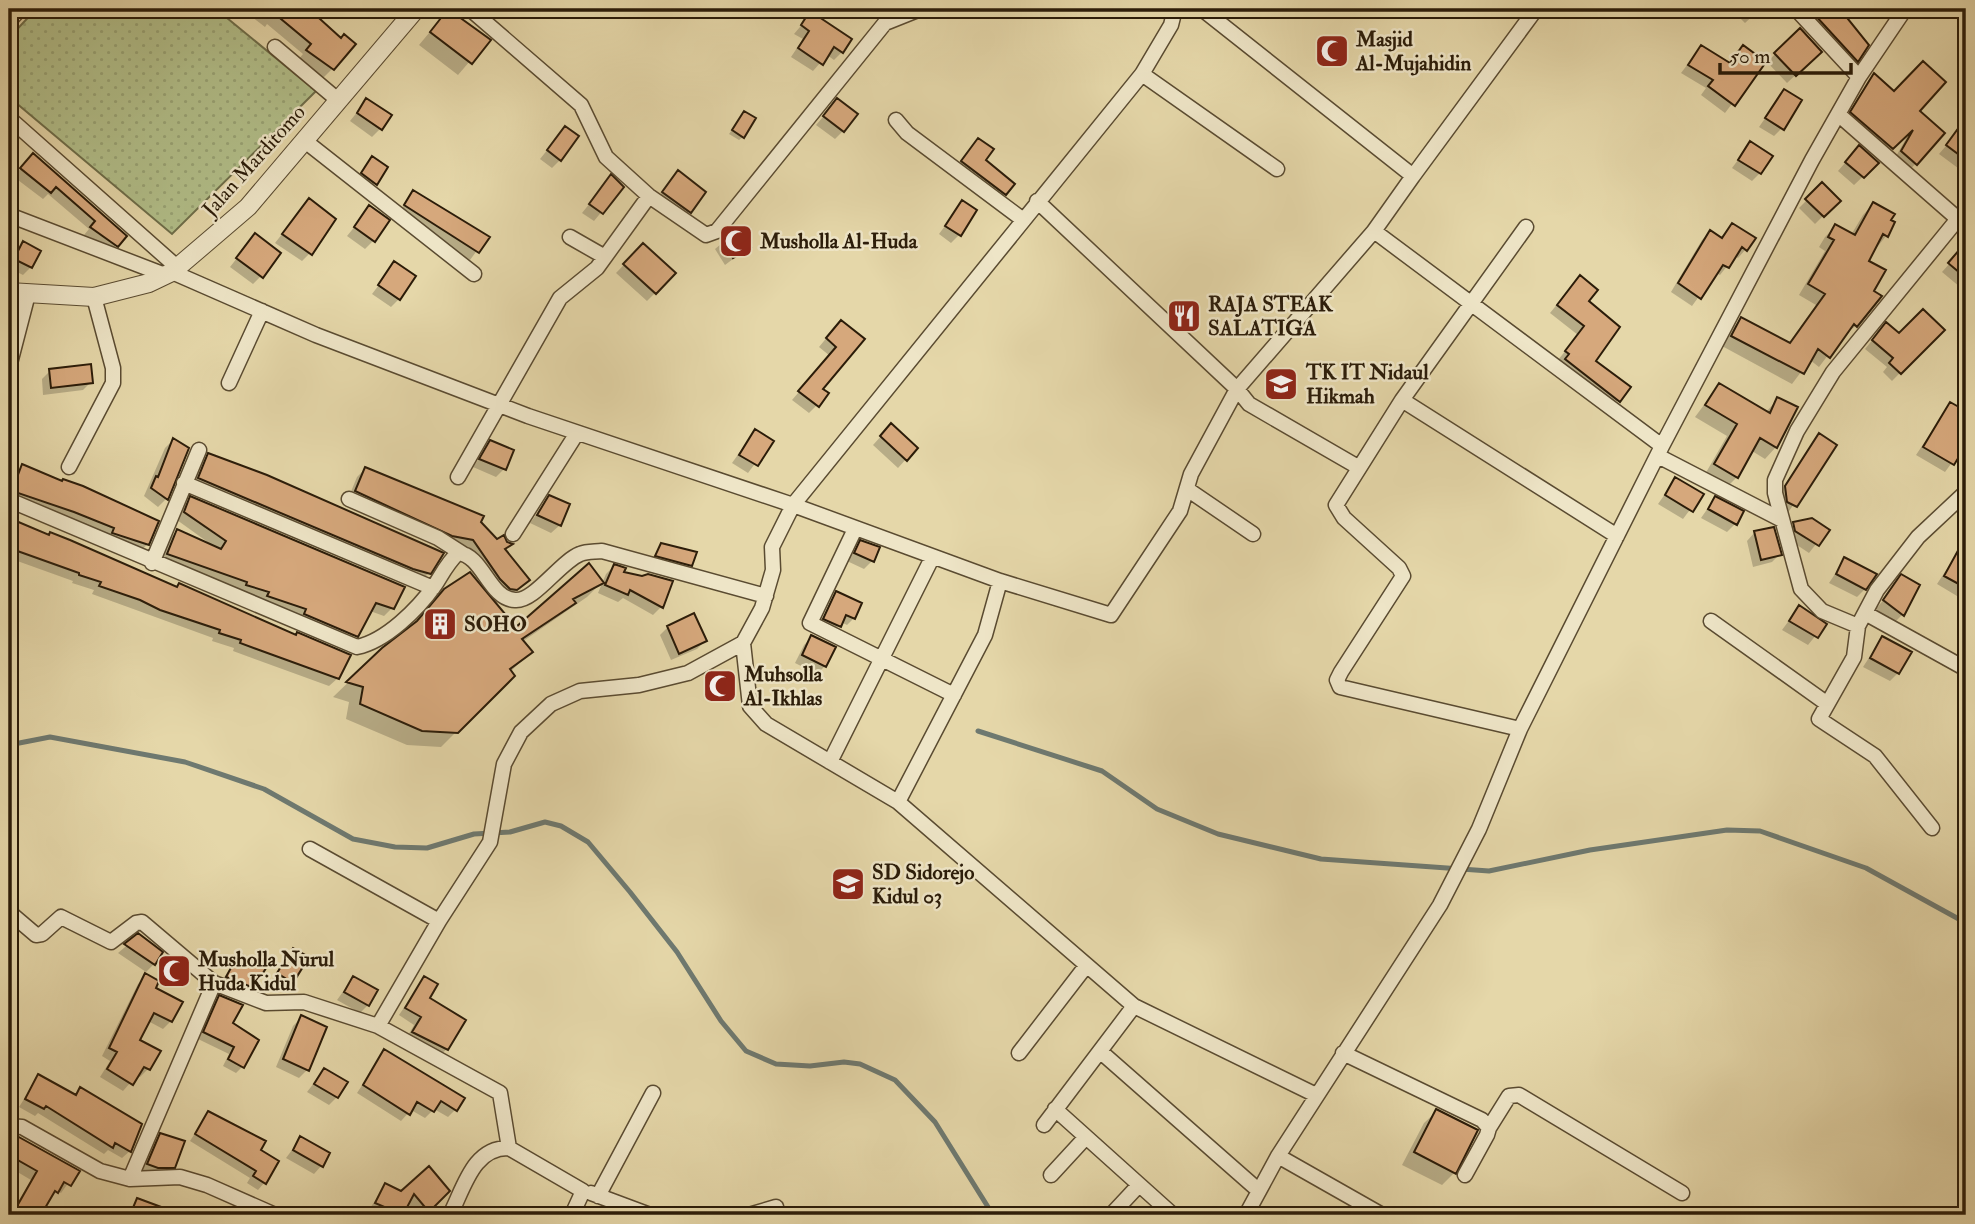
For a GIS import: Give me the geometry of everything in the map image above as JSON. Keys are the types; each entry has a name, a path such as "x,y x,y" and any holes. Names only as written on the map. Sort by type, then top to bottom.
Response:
{"street":[{"path":"9,21 20,9"},
{"name":"Jalan Marditomo","path":"9,292 94,297 149,283 171,272 248,207 416,9"},
{"path":"470,9 582,105 606,157 649,196 706,235 717,231 885,23 920,9"},
{"path":"378,1026 439,921 490,842 503,764 521,732 551,704 580,691 639,685 688,673 743,643 752,631 766,596 773,570 772,547 793,505 1142,74 1171,25 1175,9"},
{"path":"1202,9 1413,176"},
{"path":"9,215 171,272 261,311 500,405 793,505 932,558 1110,616 1180,511 1191,474 1237,389 1374,231 1536,9"},
{"path":"1796,9 1859,77"},
{"path":"1247,1215 1278,1156 1440,905 1470,845 1520,729 1660,451 1838,114 1859,77 1905,9"},
{"path":"275,47 339,101"},
{"path":"1142,74 1277,169"},
{"path":"1838,114 1962,223 1833,372 1780,464 1774,494 1801,589 1822,611 1861,619 1966,669"},
{"path":"9,118 171,272"},
{"path":"896,120 907,133 1022,219"},
{"path":"305,141 474,274"},
{"path":"458,477 560,298 597,268 649,196"},
{"path":"1037,201 1237,389 1249,404 1358,467"},
{"path":"1520,729 1340,687 1338,680 1341,672 1403,576 1399,568 1336,508 1337,500 1402,400 1525,227"},
{"path":"1374,231 1470,301 1660,451 1782,520"},
{"path":"570,237 605,257"},
{"path":"9,367 28,294"},
{"path":"69,467 113,383 113,368 94,297"},
{"path":"229,383 261,311"},
{"path":"1402,400 1617,536"},
{"path":"513,534 577,433"},
{"path":"152,562 199,450"},
{"path":"184,482 433,588"},
{"path":"1187,489 1253,534"},
{"path":"1932,828 1875,756 1819,719 1854,657 1861,619 1892,569 1918,537 1966,492"},
{"path":"349,499 438,538 463,554 504,596 515,601 528,597 562,565 582,553 602,551 766,596"},
{"path":"9,500 357,647 373,644 433,588 454,556 463,554"},
{"path":"855,529 810,623 954,695"},
{"path":"830,762 932,558"},
{"path":"898,802 985,635 1000,581"},
{"path":"1711,621 1826,703"},
{"path":"743,643 750,706 766,724 898,802 1135,1006 1317,1095"},
{"path":"310,849 439,921"},
{"path":"9,912 36,935 42,934 61,917 111,942 136,923 142,922 214,983 266,1003 304,1002 378,1026 500,1093 509,1148"},
{"path":"1019,1053 1086,966"},
{"path":"130,1179 214,983"},
{"path":"1044,1125 1135,1006"},
{"path":"1101,1052 1258,1190"},
{"path":"1343,1053 1482,1120 1489,1128"},
{"path":"598,1196 653,1093"},
{"path":"1465,1175 1509,1096 1519,1095 1682,1193"},
{"path":"1055,1110 1173,1215"},
{"path":"9,1126 22,1127 100,1171 130,1179 180,1177 207,1185 275,1215"},
{"path":"1051,1175 1086,1137"},
{"path":"450,1215 480,1158 490,1150 509,1148 583,1191 650,1215"},
{"path":"1278,1156 1382,1215"},
{"path":"1111,1215 1139,1185"},
{"path":"572,1215 583,1191"},
{"path":"749,1215 776,1207"}],"green space":[{"path":"36,9 216,9 316,91 172,234 9,97 9,38"}],"building":[{"path":"269,9 309,9 341,38 344,34 356,44 334,70 306,50 311,44"},
{"path":"448,9 491,40 472,64 430,32"},
{"path":"1820,9 1840,9 1869,45 1858,62 1814,14"},
{"path":"810,11 852,39 843,53 834,47 823,65 798,48 809,31 801,25"},
{"path":"1800,28 1822,52 1796,76 1774,53"},
{"path":"1701,45 1730,63 1743,45 1766,62 1735,106 1708,86 1713,80 1688,65"},
{"path":"1923,61 1946,82 1920,111 1945,133 1917,165 1901,151 1913,130 1893,149 1850,112 1874,73 1894,91"},
{"path":"1784,89 1802,100 1784,130 1765,118"},
{"path":"366,98 392,115 382,130 357,113"},
{"path":"837,98 858,114 844,132 823,116"},
{"path":"744,111 756,118 744,138 732,130"},
{"path":"565,126 579,136 561,161 547,150"},
{"path":"1957,130 1966,138 1966,160 1946,145"},
{"path":"978,138 994,149 986,160 1015,184 1006,195 961,161"},
{"path":"1750,141 1773,156 1761,174 1738,160"},
{"path":"1859,145 1879,163 1864,178 1845,162"},
{"path":"33,153 127,236 118,247 90,227 95,221 56,187 51,193 20,168"},
{"path":"372,156 388,167 377,185 361,173"},
{"path":"678,170 706,192 691,213 662,192"},
{"path":"611,174 624,187 603,214 589,204"},
{"path":"1822,182 1841,201 1824,217 1805,199"},
{"path":"413,190 490,237 479,253 404,205"},
{"path":"309,198 336,219 312,255 282,234"},
{"path":"962,200 977,210 961,236 945,226"},
{"path":"1873,202 1895,214 1891,220 1895,222 1888,237 1883,234 1869,261 1886,270 1874,291 1882,296 1857,327 1854,324 1830,358 1818,349 1804,374 1731,336 1741,317 1790,343 1825,294 1808,284 1834,240 1828,237 1835,224 1855,235"},
{"path":"369,205 390,220 375,242 354,227"},
{"path":"1732,223 1756,238 1747,251 1742,247 1729,268 1723,265 1701,299 1678,283 1710,230 1722,238"},
{"path":"739,228 751,247 733,258 722,239"},
{"path":"255,233 281,253 263,278 236,258"},
{"path":"23,241 41,251 32,268 14,259"},
{"path":"1966,242 1966,278 1948,263"},
{"path":"643,243 676,273 656,294 623,264"},
{"path":"394,261 416,276 400,300 378,285"},
{"path":"1580,275 1598,290 1589,301 1620,327 1596,361 1631,387 1620,402 1565,359 1569,354 1565,351 1584,326 1557,305"},
{"path":"1923,309 1945,330 1901,374 1889,363 1893,358 1872,340 1886,322 1899,333"},
{"path":"841,320 865,339 823,389 829,393 819,407 798,391 836,347 826,338"},
{"path":"91,364 93,383 51,388 49,369"},
{"path":"1719,383 1770,413 1777,397 1798,407 1777,448 1760,438 1738,478 1714,464 1737,424 1705,405"},
{"path":"1950,402 1966,411 1966,445 1954,465 1923,447"},
{"path":"891,423 918,448 907,461 880,436"},
{"path":"755,429 774,441 758,466 739,455"},
{"path":"1819,433 1837,445 1797,507 1787,502 1785,486"},
{"path":"173,438 189,448 168,500 151,488"},
{"path":"490,440 514,450 506,470 479,459"},
{"path":"208,453 267,475 444,553 431,574 413,569 198,478"},
{"path":"22,464 62,481 63,479 83,486 159,521 149,545 112,533 114,528 74,512 12,491"},
{"path":"365,467 484,516 481,522 497,539 504,535 507,542 513,544 505,549 530,580 517,590 510,589 473,540 452,536 355,491"},
{"path":"1675,477 1704,494 1693,512 1665,495"},
{"path":"549,495 570,504 561,526 537,515"},
{"path":"190,496 405,587 394,609 376,603 358,637 304,614 306,609 267,596 269,592 246,585 247,582 167,554 177,529 221,549 226,541 184,512"},
{"path":"1715,496 1744,511 1737,525 1708,509"},
{"path":"9,518 49,535 50,532 70,540 177,587 179,583 296,635 297,632 351,655 339,679 240,643 241,640 219,633 220,630 160,610 99,586 101,582 9,548"},
{"path":"1812,518 1830,530 1819,546 1795,531 1793,522"},
{"path":"1774,527 1782,555 1761,560 1754,531"},
{"path":"1966,536 1966,588 1944,576"},
{"path":"860,540 880,547 874,562 854,553"},
{"path":"661,543 697,552 692,566 655,556"},
{"path":"1844,557 1877,574 1866,590 1836,574"},
{"name":"SOHO","path":"589,563 604,583 573,599 576,603 522,639 533,652 510,669 515,676 458,733 422,731 360,704 363,687 346,682 382,648 417,621 444,589 470,572 516,627"},
{"path":"614,564 626,568 624,572 642,576 648,574 673,581 663,608 630,590 628,595 605,585"},
{"path":"1901,574 1920,585 1904,616 1883,600"},
{"path":"836,591 862,603 855,619 846,615 841,627 823,619"},
{"path":"1799,605 1827,624 1818,638 1789,621"},
{"path":"694,613 707,641 679,654 667,626"},
{"path":"811,635 836,647 826,667 802,655"},
{"path":"1882,636 1912,652 1899,674 1870,658"},
{"path":"138,933 163,952 155,965 124,944"},
{"path":"293,948 309,957 293,983 277,973"},
{"path":"239,953 266,968 254,988 226,977"},
{"path":"145,973 159,981 156,988 183,1002 172,1022 154,1013 140,1040 161,1051 150,1070 144,1067 133,1085 107,1069 117,1052 109,1048"},
{"path":"353,976 378,990 369,1006 344,992"},
{"path":"424,976 438,984 430,998 466,1020 448,1050 412,1032 421,1017 405,1008"},
{"path":"219,995 243,1005 233,1023 259,1040 244,1068 228,1059 234,1047 203,1032"},
{"path":"301,1015 327,1027 309,1071 283,1059"},
{"path":"384,1049 465,1098 457,1111 441,1101 434,1112 417,1102 410,1115 363,1085"},
{"path":"324,1068 348,1082 338,1098 314,1084"},
{"path":"38,1074 76,1095 80,1087 142,1124 131,1152 115,1143 113,1148 46,1106 44,1109 25,1099"},
{"path":"1436,1109 1478,1130 1456,1174 1414,1152"},
{"path":"208,1111 266,1141 261,1150 279,1161 266,1184 253,1176 256,1171 195,1134"},
{"path":"160,1133 185,1141 175,1168 158,1168 147,1164"},
{"path":"17,1136 80,1171 71,1186 64,1182 58,1193 55,1191 41,1215 28,1215 16,1208 37,1171 9,1155"},
{"path":"300,1136 330,1153 323,1167 293,1150"},
{"path":"429,1166 450,1191 429,1212 414,1194 403,1215 375,1203 385,1183 401,1191"},
{"path":"137,1198 180,1214 130,1215"}],"waterway":[{"path":"978,731 1102,771 1157,809 1218,834 1321,859 1489,871 1590,850 1727,830 1760,831 1866,868 1966,923"},
{"path":"9,745 50,737 185,762 264,789 353,839 395,847 427,848 474,834 510,832 545,822 561,826 588,842 630,892 677,952 721,1021 746,1051 776,1064 860,1064 895,1080 935,1122 993,1215"}],"place":[{"name":"Masjid Al-Mujahidin","path":"1332,51"},
{"name":"Musholla Al-Huda","path":"736,241"},
{"name":"RAJA STEAK SALATIGA","path":"1184,316"},
{"name":"TK IT Nidaul Hikmah","path":"1281,384"},
{"name":"SOHO","path":"440,624"},
{"name":"Muhsolla Al-Ikhlas","path":"720,686"},
{"name":"SD Sidorejo Kidul 03","path":"848,884"},
{"name":"Musholla Nurul Huda Kidul","path":"174,971"}]}
